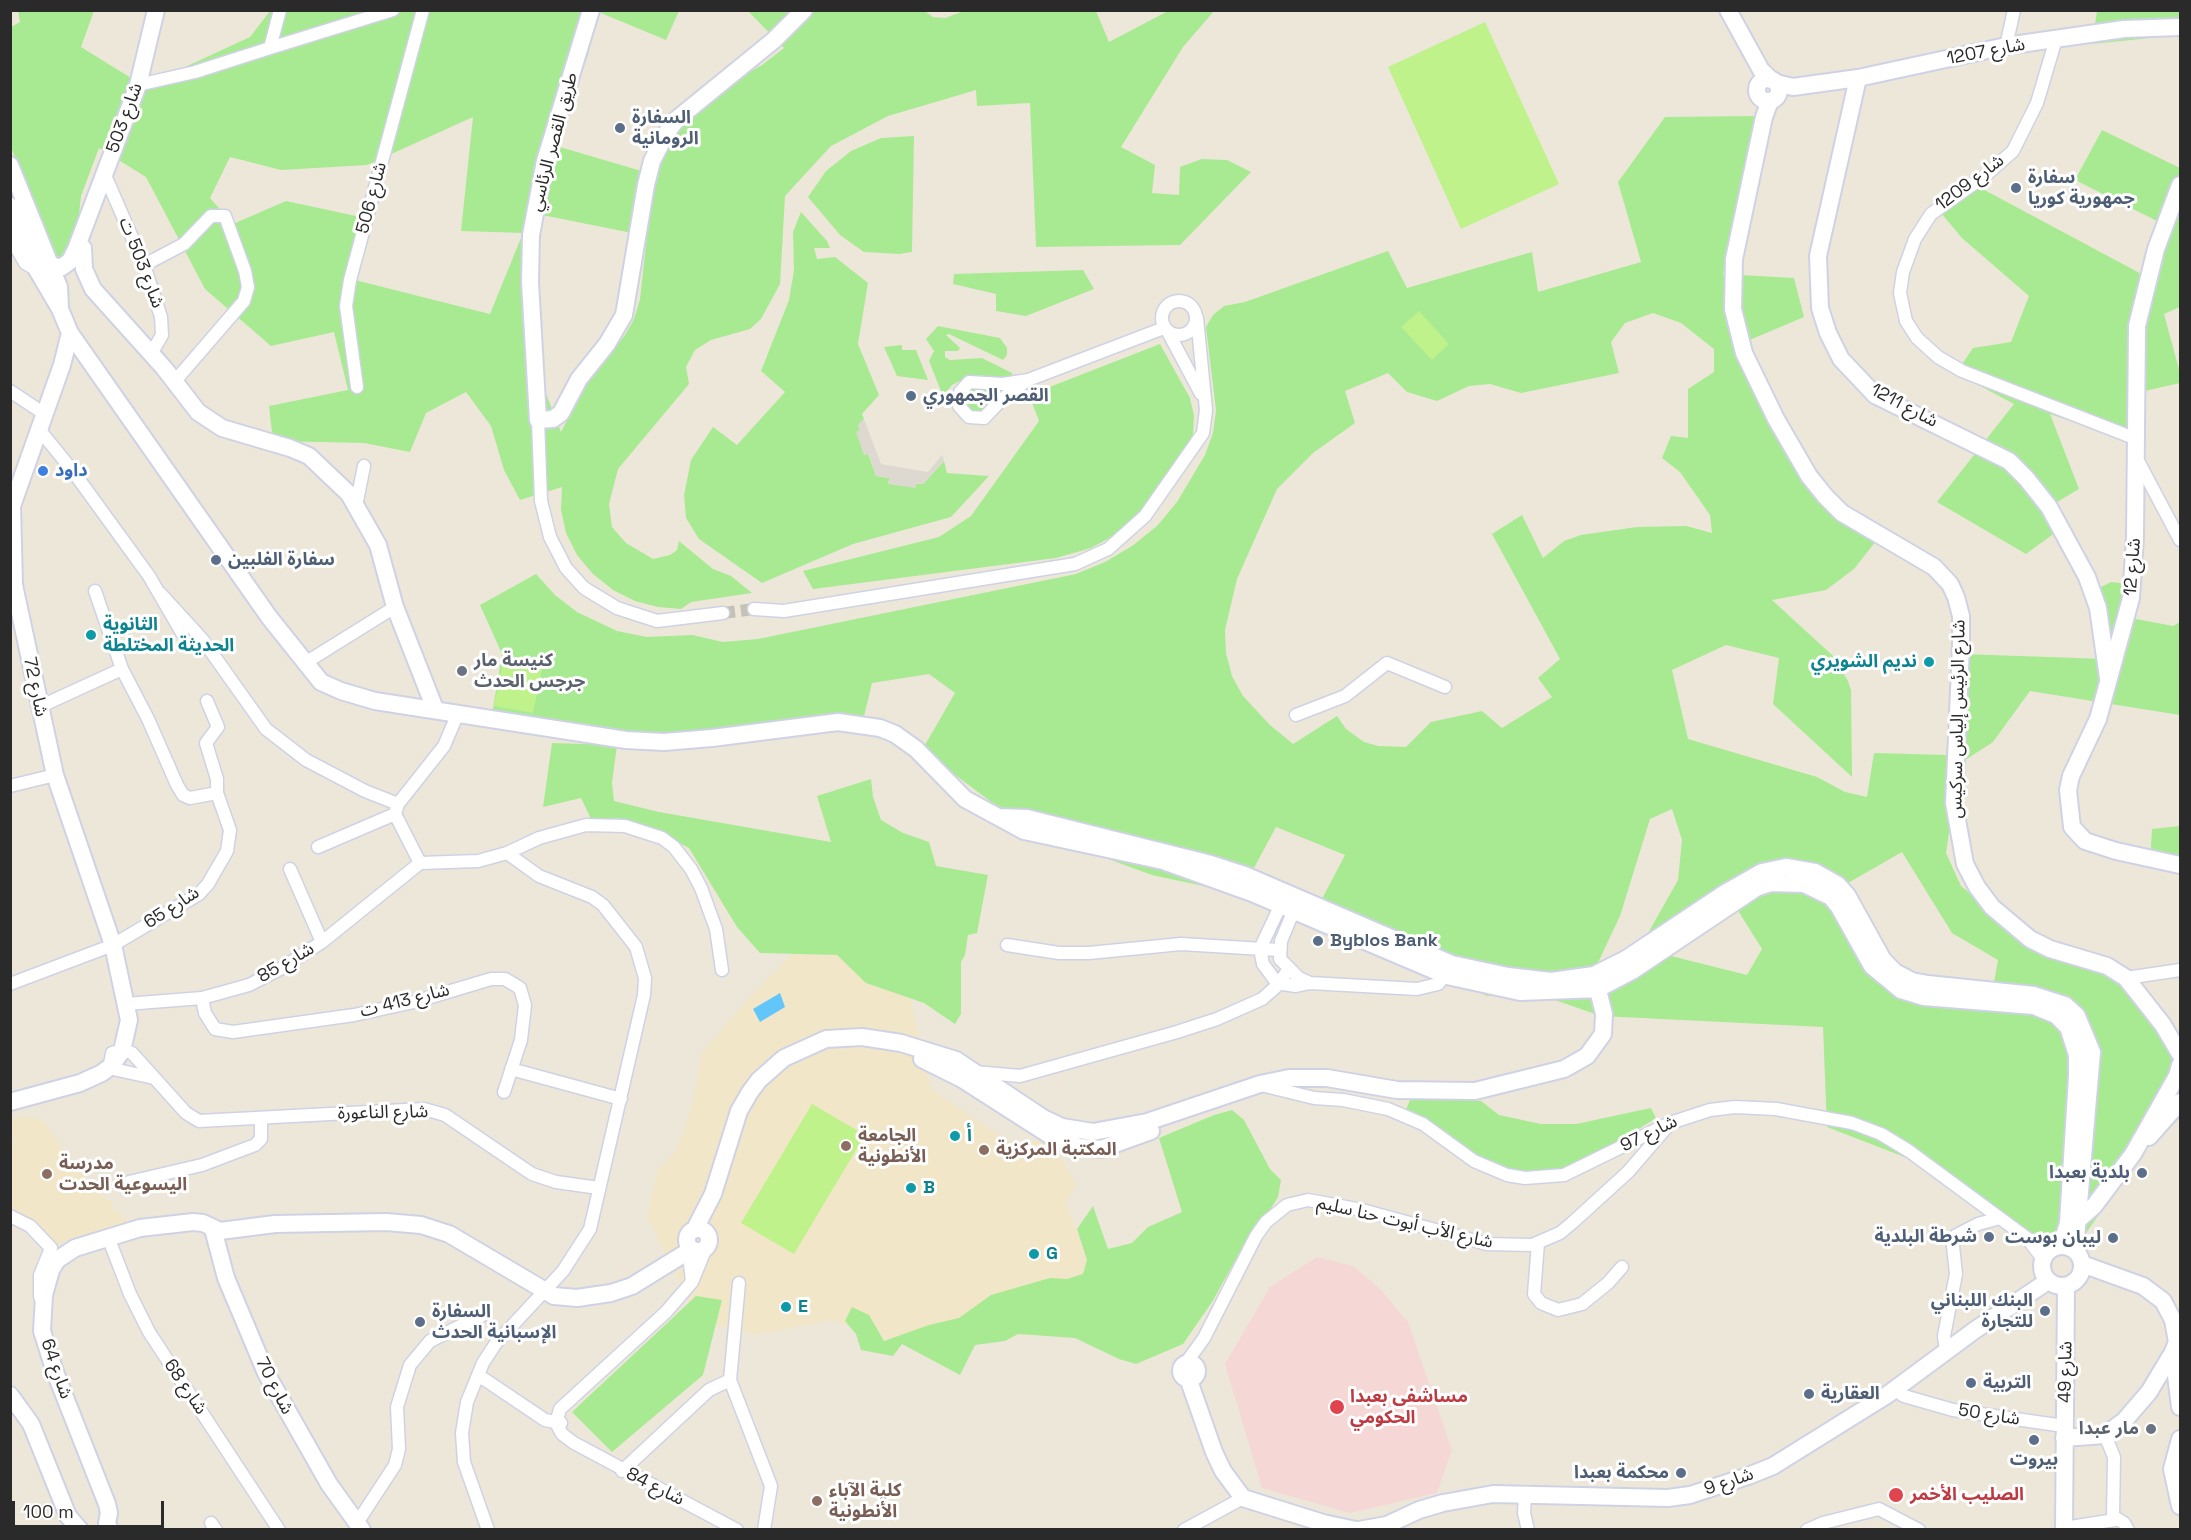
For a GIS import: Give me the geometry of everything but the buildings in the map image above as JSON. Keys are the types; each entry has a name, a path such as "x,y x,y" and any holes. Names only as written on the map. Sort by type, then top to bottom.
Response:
{"street":[{"name":"شارع 503","path":"86,224 138,85 156,10"},
{"path":"270,48 280,10"},
{"path":"138,85 195,72 393,10"},
{"name":"شارع 506","path":"357,387 346,306 350,280 423,10"},
{"name":"طريق القصر الرئاسي","path":"538,420 530,282 534,214 545,161 591,10"},
{"path":"723,613 657,621 617,608 584,588 566,568 550,537 541,501 538,420 553,419 561,413 579,379 608,344 624,315 646,185 652,161 667,132 677,119 774,40 804,10"},
{"path":"1728,10 1767,91"},
{"path":"2006,46 2014,10"},
{"name":"شارع 1207","path":"1767,91 1858,78 2006,46 2124,29 2181,27"},
{"name":"شارع 1209","path":"2056,39 2037,103 2017,143 1986,175 1931,214 1915,239 1903,272 1900,293 1906,321 1917,338 1938,357 1962,371 2134,446"},
{"name":"شارع 1211","path":"1858,78 1818,256 1820,308 1828,333 1841,359 1875,395 2009,461 2026,478 2049,507 2086,577 2098,608 2109,686"},
{"name":"شارع الرئيس إلياس سركيس","path":"1767,91 1734,259 1733,309 1744,353 1776,419 1809,476 1825,496 1842,513 1934,567 1950,584 1956,597 1961,616 1961,646 1954,803 1965,864 1977,887 1992,907 2030,939 2050,949 2107,966 2126,978 2163,1025 2181,1054"},
{"path":"10,165 43,266 69,333 92,362 269,617 321,682 340,691 375,701 576,733 664,742 838,722 880,728 905,740 965,799 995,817 1027,818 1110,836 1211,864 1290,902 1449,970 1520,992 1570,992 1596,982 1626,959 1725,893 1762,872 1795,868 1815,872 1834,891 1851,901 1883,960 1895,972 1912,981 1928,984 2034,995 2064,1005 2077,1016 2091,1052 2073,1222 2063,1253 2042,1272 2054,1285 2066,1286 2077,1280 2063,1253"},
{"name":"شارع 503 ت","path":"104,173 144,265 163,329 151,354"},
{"name":"شارع 12","path":"2181,185 2156,249 2142,297 2137,326 2134,446 2135,537 2132,598 2098,719 2071,776 2069,813 2072,827 2085,841 2181,865"},
{"path":"10,206 43,266 59,287 60,309"},
{"path":"144,265 184,244 211,216 225,216 245,272 248,287 244,301 175,381"},
{"path":"10,237 26,263 59,267 70,261 86,224"},
{"path":"86,224 83,249 84,269 93,289 209,422 236,434 290,448 309,456 349,494 378,545 395,607 435,709"},
{"path":"59,287 83,249"},
{"path":"754,609 784,611 1075,564 1100,554 1135,527 1182,466 1203,433 1206,417 1205,402 1197,318 1191,305 1182,301 1172,302 1162,313 1166,330 1205,402"},
{"path":"1028,380 1003,398 984,418 969,417 960,406 960,392 969,382 1003,384 1028,380 1166,330 1177,336 1186,334 1194,328 1197,318"},
{"name":"شارع 72","path":"69,333 62,364 11,506 12,586 55,775 113,945 126,1006"},
{"path":"62,364 76,358 92,362"},
{"path":"10,391 41,421 72,470 160,592 202,639 266,729 306,760 396,809 420,863 478,861 507,853 539,837 586,825 625,826 662,838 687,863 701,888 716,929 722,970"},
{"path":"2134,446 2181,540"},
{"path":"356,506 364,466"},
{"path":"95,591 122,669 183,795 190,798 217,793"},
{"path":"160,592 182,633"},
{"path":"305,663 395,607"},
{"path":"1296,715 1345,696 1387,663 1445,687"},
{"path":"39,707 122,669"},
{"name":"شارع 65","path":"10,984 113,945 199,894 208,884 228,851 230,830 217,793 217,779 206,743 218,727 207,701"},
{"path":"318,847 396,809 444,746 458,713"},
{"path":"10,786 55,775"},
{"path":"488,1530 467,1474 462,1448 467,1402 478,1375 496,1343 546,1292 582,1245 595,1217 599,1188 644,995 645,978 636,947 603,905 585,894 539,876 507,853"},
{"name":"شارع 85","path":"126,1006 202,998 249,985 282,968 322,942 420,863"},
{"path":"290,869 322,942"},
{"path":"1290,902 1271,924 1260,949 1267,972 1279,983 1296,986 1310,983 1417,989 1438,984 1449,970"},
{"path":"1290,902 1279,950 1285,967 1310,983"},
{"path":"1271,924 1284,929"},
{"path":"1007,945 1059,953 1089,953 1181,944 1279,950"},
{"path":"1267,972 1285,967"},
{"path":"975,1072 1020,1076 1217,1019 1262,999 1279,983 1285,967"},
{"path":"1449,970 1551,981 1596,982"},
{"path":"2126,978 2181,970"},
{"name":"شارع 413 ت","path":"202,998 204,1013 215,1029 233,1032 354,1015 414,1002 491,979 505,979 520,988 525,1005 521,1040 504,1092"},
{"path":"546,1292 571,1298 611,1293 632,1286 662,1269 672,1252 697,1241 740,1127 763,1087 795,1060 815,1052 862,1042 930,1051 956,1060 1043,1118 1062,1127 1093,1132 1148,1122 1289,1078 1327,1078 1397,1090 1475,1091 1524,1081 1578,1062 1594,1050 1603,1034 1604,1014 1596,982"},
{"path":"1570,992 1589,1002 1604,1014"},
{"path":"121,1059 126,1006"},
{"path":"121,1059 118,1046 126,1006"},
{"path":"862,1042 913,1056 938,1066 1051,1136 1093,1151 1264,1086"},
{"path":"10,1092 80,1074 121,1059"},
{"path":"10,1102 80,1083 121,1059"},
{"name":"شارع الناعورة","path":"121,1059 154,1078 186,1113 199,1121 405,1109 435,1111 532,1174 556,1182 599,1188"},
{"path":"2133,1154 2181,1065"},
{"path":"511,1069 621,1099"},
{"path":"1008,1094 1020,1076"},
{"name":"شارع 97","path":"1264,1086 1314,1098 1343,1100 1388,1109 1423,1124 1474,1161 1507,1175 1525,1179 1563,1174 1670,1122 1696,1112 1735,1107 1776,1109 1860,1126 1910,1151 2027,1238 2063,1253"},
{"path":"2073,1222 2094,1206 2133,1154 2181,1102"},
{"path":"129,1182 202,1165 255,1145 261,1139 261,1118"},
{"name":"شارع الأب أبوت حنا سليم","path":"1191,1371 1203,1346 1204,1338 1266,1222 1277,1211 1296,1202 1308,1200 1362,1210 1487,1244 1511,1246 1538,1243 1560,1233 1628,1172 1670,1122"},
{"path":"10,1216 30,1226 51,1248 40,1275 39,1287 43,1313"},
{"path":"1946,1352 1944,1336 1956,1274 1953,1246 1955,1236 1971,1227 2000,1218"},
{"name":"شارع 64","path":"104,1528 109,1513 107,1504 42,1331 47,1282 57,1260 75,1248 140,1228 193,1222 203,1223 213,1229 227,1230 275,1224 347,1222 421,1225 464,1242 546,1292"},
{"name":"شارع 70","path":"213,1229 226,1278 266,1373 329,1484 360,1526"},
{"name":"شارع 68","path":"108,1237 129,1294 149,1332 279,1530"},
{"name":"شارع 84","path":"697,1241 692,1282 666,1312 566,1404 561,1423 574,1443 622,1471 736,1530"},
{"path":"1538,1243 1534,1294 1541,1303 1558,1311 1582,1304 1622,1267"},
{"path":"2063,1253 2143,1286 2159,1296 2171,1314 2177,1346 2181,1407"},
{"name":"شارع 9","path":"1243,1498 1323,1523 1358,1530 1387,1525 1419,1510 1443,1503 1493,1494 1668,1498 1690,1495 1773,1466 1902,1385 2048,1281"},
{"path":"739,1283 730,1380 771,1486 764,1530"},
{"name":"شارع 49","path":"2064,1529 2066,1286"},
{"path":"360,1526 395,1465 399,1449 397,1407 410,1365 430,1341 481,1316"},
{"path":"2115,1520 2111,1510 2113,1453 2105,1435 2124,1421 2149,1392 2177,1346"},
{"path":"1184,1530 1243,1498 1223,1471 1206,1428 1191,1371"},
{"path":"478,1375 545,1420 561,1423"},
{"path":"622,1471 709,1390 730,1380"},
{"name":"شارع 50","path":"1902,1385 1904,1396 1973,1414 2064,1432 2105,1435"},
{"path":"10,1395 31,1424 68,1516 80,1530"},
{"path":"2181,1439 2172,1469 2181,1506"},
{"path":"1525,1495 1524,1513 1528,1530"},
{"path":"1807,1530 1823,1523 1879,1509 1919,1530"},
{"path":"2064,1529 2115,1520 2124,1522 2128,1530"}],"shaded area":[{"path":"864,419 881,464 928,472 942,455 944,461 923,484 916,483 916,488 888,484 890,478 876,476 869,454 864,455 856,432 860,430 858,425"},
{"name":"الجامعة الأنطونية","path":"801,945 858,958 906,978 931,1089 1022,1151 1039,1136 1052,1140 1076,1185 1066,1203 1098,1285 888,1340 833,1320 755,1335 698,1320 647,1217 658,1169 676,1151 693,1102 701,1054 745,1002"},
{"name":"مدرسة اليسوعية الحدت","path":"27,1116 45,1122 72,1163 94,1186 95,1191 113,1203 112,1208 134,1225 62,1242 52,1247 11,1209 10,1147 15,1142 11,1134 11,1119"},
{"name":"مساشفى بعبدا الحكومي","path":"1317,1257 1353,1266 1380,1289 1408,1322 1452,1450 1437,1493 1350,1513 1262,1488 1225,1364 1270,1287"}],"green space":[{"path":"923,10 933,17 945,18 964,11 1096,11 1109,42 1168,11 1215,10 1183,47 1121,147 1155,165 1152,193 1179,195 1180,167 1202,159 1227,160 1251,172 1180,245 1036,247 1030,103 977,106 976,90 888,116 831,146 785,196 780,284 761,319 750,329 711,340 695,350 686,367 689,384 618,469 609,504 612,527 626,543 653,559 670,555 677,550 679,541 713,569 731,576 752,593 691,602 681,609 658,607 635,601 613,590 593,574 577,555 566,533 561,510 562,487 520,500 504,470 491,426 466,392 426,413 410,452 364,443 273,441 269,406 348,390 334,332 271,346 205,289 146,177 99,148 81,196 77,233 61,262 55,258 11,147 11,27 20,22 18,11 94,11 81,47 144,86 250,37 270,11 596,11 588,55 553,145 655,175 677,129 730,83 762,65 784,48 748,11","holes":["473,117 461,231 523,233 490,314 351,279 370,219 286,201 233,224 210,198 230,157 281,170 367,165","532,213 647,236 640,299 634,319 625,335 584,388 561,432 540,378"]},
{"path":"596,11 679,11 666,40"},
{"path":"2097,11 2180,11 2180,35 2092,44"},
{"path":"1485,22 1559,184 1461,229 1388,67"},
{"path":"1759,116 1723,274 1794,278 1804,317 1740,344 1780,440 1796,470 1876,541 1854,569 1826,590 1772,600 1832,655 1848,681 1851,690 1852,777 1773,704 1779,658 1726,645 1672,670 1688,739 1817,777 1845,792 1867,797 1874,753 1946,755 1962,654 2106,659 2085,595 2111,582 2137,585 2131,618 2173,626 2180,622 2180,715 2030,691 1993,742 1959,764 1946,853 1961,886 2002,920 2140,988 2180,1046 2180,1118 2148,1144 2077,1246 2041,1252 1907,1158 1827,1127 1823,1027 1601,1016 1546,997 1487,996 1312,918 1345,855 1276,827 1240,894 1152,875 1067,844 990,801 922,750 955,693 929,674 872,683 860,733 821,731 775,739 732,741 491,721 502,654 480,605 536,574 555,595 577,612 617,631 647,637 692,635 723,642 758,639 1076,574 1105,562 1132,546 1157,526 1177,502 1205,455 1213,433 1216,410 1206,327 1213,315 1224,306 1245,302 1388,251 1407,288 1532,252 1538,292 1641,262 1618,182 1665,117","holes":["1653,313 1681,323 1714,349 1714,372 1688,389 1688,438 1671,436 1662,458 1680,472 1710,515 1712,533 1686,526 1637,527 1581,535 1564,541 1543,558 1522,515 1492,534 1560,659 1538,678 1552,697 1502,728 1482,711 1431,722 1406,747 1378,746 1364,742 1346,729 1337,716 1293,744 1270,725 1243,696 1232,676 1226,653 1225,630 1237,579 1277,489 1313,453 1355,423 1345,391 1388,373 1407,392 1437,401 1469,386 1490,384 1521,393 1619,373 1611,342 1625,323","1672,809 1682,840 1678,880 1647,935 1727,893 1762,949 1747,975 1643,949 1595,969 1620,916 1650,819","1902,852 1952,933 1998,960 1991,998 1889,966 1848,883"]},
{"path":"2102,130 2180,168 2180,307 2164,314 2180,373 2180,383 2127,395 2132,442 2050,414 2079,489 2047,508 2056,532 2026,554 1937,502 2014,404 1956,373 1973,348 2011,342 2029,296 1962,238 1941,213 1977,186 2147,277 2161,223 2075,180"},
{"path":"914,136 912,252 899,254 864,252 840,235 808,197 826,171 851,151 881,138"},
{"path":"801,212 827,241 830,248 814,248 817,259 835,257 868,283 858,344 879,395 862,414 864,419 858,425 876,476 890,478 888,483 923,484 944,461 947,473 989,476 951,517 853,544 762,583 699,539 686,518 684,495 691,460 713,427 737,445 785,392 761,371 789,300 794,270 793,232"},
{"path":"1083,270 1094,289 1026,316 996,311 996,294 953,284 954,274"},
{"path":"1419,311 1449,344 1432,360 1401,327"},
{"path":"938,326 1000,338 1007,348 1007,355 1003,360 949,334 946,335 960,348 958,351 945,351 945,357 950,360 982,358 1012,373 1013,377 991,379 981,375 969,376 952,385 943,396 929,361 934,351 926,339"},
{"path":"1160,344 1190,398 1194,416 1193,434 1190,443 1142,510 1113,536 1091,548 1056,558 813,589 803,571 939,537 971,516 1039,421 1029,395"},
{"path":"902,345 902,350 916,350 928,380 897,376 884,347"},
{"path":"978,385 988,389 992,399 988,409 978,413 968,409 964,399 968,389"},
{"path":"503,661 542,669 533,713 494,706"},
{"path":"552,743 617,745 612,783 614,801 659,812 831,842 817,796 871,779 873,797 881,820 903,833 929,842 936,866 988,875 977,933 968,935 965,955 961,962 961,1014 955,1024 924,1003 866,983 837,955 760,953 737,927 689,848 649,827 627,823 617,818 592,821 581,798 543,807"},
{"path":"2180,826 2180,873 2150,864 2152,829"},
{"path":"1412,1096 1481,1101 1499,1115 1541,1124 1576,1124 1651,1108 1656,1118 1610,1147 1560,1171 1530,1173 1510,1171 1486,1161 1440,1128 1406,1109"},
{"path":"812,1104 865,1135 794,1254 741,1223"},
{"path":"1232,1110 1244,1120 1270,1169 1281,1180 1278,1197 1268,1213 1256,1223 1212,1302 1183,1344 1136,1364 1119,1359 1075,1338 1018,1334 1005,1341 975,1345 960,1375 902,1344 893,1356 861,1350 856,1334 845,1321 852,1307 869,1315 884,1341 929,1325 959,1318 991,1295 1050,1278 1067,1279 1083,1274 1087,1260 1077,1229 1093,1206 1108,1249 1132,1243 1148,1227 1182,1212 1159,1138"},
{"path":"696,1296 722,1300 703,1375 612,1452 572,1412"}],"water":[{"path":"780,993 785,1007 760,1022 753,1009"}],"tunnel":[{"path":"723,613 754,609"}],"place":[{"name":"السفارة الرومانية","path":"620,128"},
{"name":"سفارة جمهورية كوريا","path":"2016,188"},
{"name":"القصر الجمهوري","path":"911,396"},
{"name":"داود","path":"43,471"},
{"name":"سفارة الفلبين","path":"216,560"},
{"name":"الثانوية الحديثة المختلطة","path":"91,635"},
{"name":"نديم الشويري","path":"1929,662"},
{"name":"كنيسة مار جرجس الحدث","path":"462,671"},
{"name":"Byblos Bank","path":"1318,941"},
{"name":"أ","path":"955,1136"},
{"name":"الجامعة الأنطونية","path":"846,1146"},
{"name":"المكتبة المركزية","path":"984,1150"},
{"name":"بلدية بعبدا","path":"2142,1173"},
{"name":"مدرسة اليسوعية الحدت","path":"47,1174"},
{"name":"B","path":"911,1188"},
{"name":"شرطة البلدية","path":"1989,1237"},
{"name":"ليبان بوست","path":"2113,1238"},
{"name":"G","path":"1034,1254"},
{"name":"E","path":"786,1307"},
{"name":"البنك اللبناني للتجارة","path":"2045,1311"},
{"name":"السفارة الإسبانية الحدث","path":"420,1322"},
{"name":"التربية","path":"1971,1383"},
{"name":"العقارية","path":"1809,1394"},
{"name":"مساشفى بعبدا الحكومي","path":"1337,1407"},
{"name":"مار عبدا","path":"2151,1429"},
{"name":"بيروت","path":"2034,1440"},
{"name":"محكمة بعبدا","path":"1681,1473"},
{"name":"الصليب الأخمر","path":"1896,1495"},
{"name":"كلية الآباء الأنطونية","path":"817,1501"}]}
